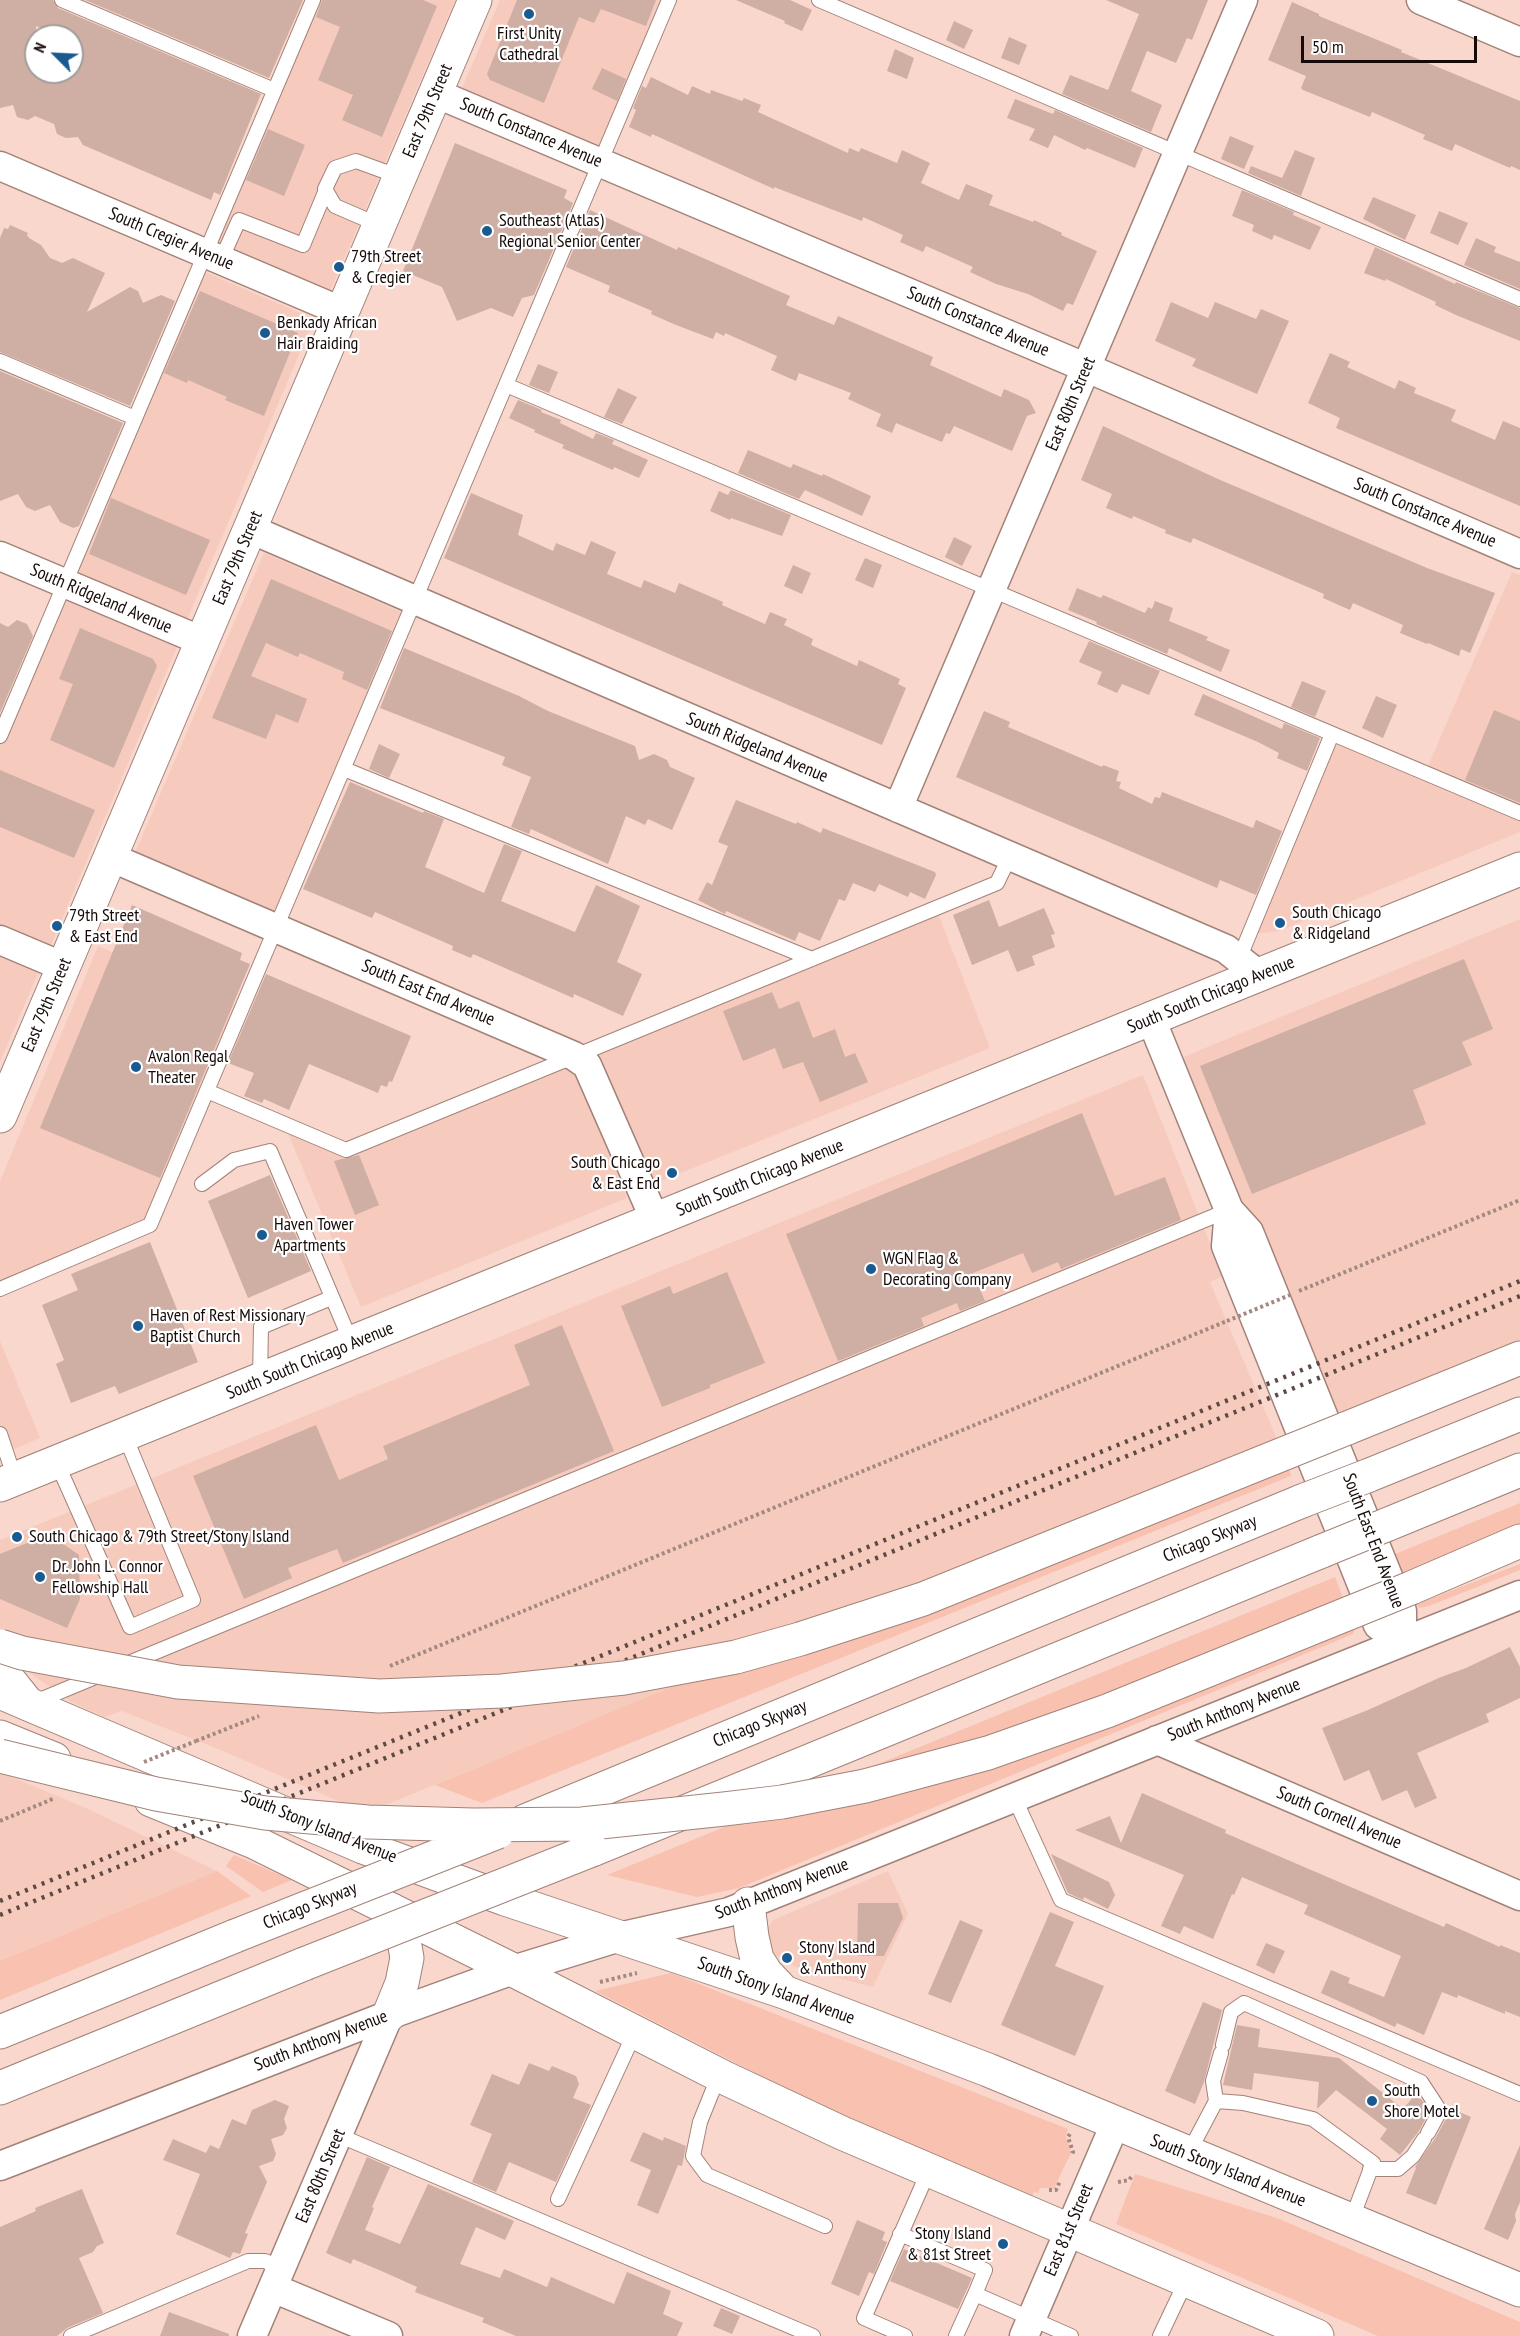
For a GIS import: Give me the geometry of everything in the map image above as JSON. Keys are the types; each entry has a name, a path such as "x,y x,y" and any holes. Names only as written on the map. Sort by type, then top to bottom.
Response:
{"main road":[{"name":"East 79th Street","path":"0,1116 475,0"},
{"name":"South South Chicago Avenue","path":"7,1482 1151,1019 1249,967 1520,869"},
{"path":"0,1646 22,1653 178,1682 379,1696 502,1691 624,1678 736,1657 923,1599 1520,1358"},
{"name":"Chicago Skyway","path":"0,2032 525,1821 1302,1501 1520,1414"},
{"path":"0,2088 592,1850 1520,1470"},
{"path":"0,1756 156,1794 265,1812 368,1822 473,1826 582,1824 782,1802 864,1786 988,1753 1107,1711 1411,1588 1520,1541"},
{"name":"South Stony Island Avenue","path":"0,1669 14,1698 363,1847 506,1899 623,1936 784,1992 987,2070 1520,2290"},
{"path":"0,1737 254,1842 718,2074 842,2133 1317,2336"},
{"path":"748,1904 757,1959 766,1973 784,1992"},
{"path":"389,2015 402,1983 407,1958 402,1929 392,1910"}],"street":[{"name":"East 80th Street","path":"898,808 1243,0"},
{"path":"1421,0 1520,42"},
{"name":"South Constance Avenue","path":"435,93 1087,368 1520,554"},
{"name":"South Cregier Avenue","path":"0,166 343,312"},
{"name":"South Ridgeland Avenue","path":"250,529 1226,949 1249,967"},
{"name":"South Ridgeland Avenue","path":"0,556 202,641"},
{"name":"South East End Avenue","path":"110,857 574,1056 587,1065 655,1220"},
{"path":"0,940 64,967"},
{"name":"South East End Avenue","path":"1151,1019 1229,1210 1226,1246 1373,1614 1378,1625 1402,1642"},
{"name":"South Anthony Avenue","path":"0,2166 389,2015 513,1970 623,1936 729,1912 1520,1595"},
{"name":"South Cornell Avenue","path":"1157,1740 1520,1896"},
{"name":"East 80th Street","path":"252,2336 389,2015"},
{"name":"East 81st Street","path":"1027,2328 1115,2124"},
{"path":"277,2278 387,2336"}],"lane":[{"path":"62,0 274,90"},
{"path":"0,736 135,418 213,257 274,90 313,0"},
{"path":"0,1289 150,1225 669,0"},
{"path":"819,0 1520,299"},
{"path":"213,257 239,220 303,245 335,168 356,161 400,177"},
{"path":"326,190 335,206 380,225"},
{"path":"0,361 135,418"},
{"path":"506,385 1520,813"},
{"path":"1249,967 1332,734"},
{"path":"344,769 812,959"},
{"path":"207,1091 346,1150 997,883 1010,856"},
{"path":"202,1184 234,1160 270,1151 352,1344"},
{"path":"14,1698 1229,1210"},
{"path":"260,1381 261,1327 331,1298"},
{"path":"0,1434 7,1482"},
{"path":"57,1463 130,1627 193,1600 125,1436"},
{"path":"1014,1797 1061,1900 1520,2094"},
{"path":"1188,2154 1216,2102 1213,2081 1231,2012 1244,2003 1421,2082 1440,2111 1426,2136 1413,2156 1398,2169 1370,2169"},
{"path":"558,2199 635,2032"},
{"path":"718,2074 700,2122 693,2156 707,2175 825,2226"},
{"path":"1216,2102 1243,2103 1313,2119 1373,2163 1351,2221"},
{"path":"338,2135 813,2336"},
{"path":"904,2336 864,2318 929,2170"},
{"path":"900,2234 984,2271 956,2336"},
{"path":"71,2336 248,2261 265,2261 277,2278"},
{"path":"1160,2336 1187,2280"},
{"path":"975,2294 1027,2328 1071,2336"}],"path":[{"path":"380,1670 1520,1200"},
{"path":"196,1741 261,1716"},
{"path":"0,1821 59,1797"},
{"path":"595,1984 645,1971"},
{"path":"1069,2162 1073,2152 1068,2137 1073,2128"},
{"path":"1042,2190 1056,2190 1065,2171"}],"shaded area":[{"path":"313,0 455,0 329,294 209,243"},
{"path":"500,0 669,0 605,150 461,90"},
{"path":"198,269 314,319 187,620 70,571"},
{"path":"264,553 408,615 280,918 134,855"},
{"path":"1512,572 1520,575 1520,832 1279,931 1245,935 1332,734 1425,773"},
{"path":"59,597 177,647 49,950 0,929 0,736"},
{"path":"936,908 990,1048 651,1185 602,1060 586,1052"},
{"path":"1520,919 1520,1340 1339,1414 1273,1256 1265,1259 1183,1057"},
{"path":"98,946 242,1008 150,1225 0,1289 0,1181"},
{"path":"0,957 38,973 0,1062"},
{"path":"555,1064 575,1071 627,1198 361,1307 284,1124 346,1150"},
{"path":"1143,1075 1223,1276 1210,1282 1277,1439 366,1813 223,1751 122,1711 105,1717 71,1702 0,1652 0,1540"},
{"path":"0,1341 40,1438 0,1455"},
{"path":"1289,1469 1291,1476 482,1803 435,1785 674,1686 805,1655 928,1615"},
{"path":"1520,1503 1520,1524 1403,1574 1395,1554"},
{"path":"1520,1564 1520,1570 1429,1606 1419,1608 1417,1604"},
{"path":"1335,1577 1355,1629 1353,1634 739,1888 697,1897 607,1875"},
{"path":"0,1772 86,1808 217,1871 0,1961"},
{"path":"234,1855 292,1880 263,1892 226,1866"},
{"path":"217,1871 251,1896 0,2000 0,1961"},
{"path":"888,1871 908,1914 873,1987 796,1967 771,1953 764,1933 773,1920"},
{"path":"671,1973 1068,2129 1066,2136 1071,2153 1054,2188 1040,2188 1038,2193 1034,2192 1031,2198 812,2102 595,1991"},
{"path":"1135,2174 1277,2218 1520,2322 1520,2336 1378,2336 1116,2224"}],"building":[{"path":"0,0 53,0 58,8 261,94 220,195 214,192 211,200 83,145 78,137 66,138 57,134 54,124 35,116 28,120 17,117 13,105 0,108"},
{"path":"85,0 303,0 269,78"},
{"path":"322,0 423,0 437,6 382,137 342,120 353,95 318,80 340,27 316,17"},
{"path":"517,0 656,0 646,26 601,9 594,23 579,17 544,103 490,80 487,74"},
{"path":"736,0 790,0 812,10 802,31 784,23 785,21"},
{"path":"1106,0 1208,0 1192,40 1187,38 1176,63 1147,51 1131,91 1162,105 1151,132 1062,94 1070,75 1108,90 1139,14"},
{"path":"1292,2 1319,16 1402,50 1401,52 1520,101 1520,170 1511,166 1510,168 1455,144 1452,151 1423,139 1425,135 1372,112 1370,117 1303,90 1301,88 1306,76 1268,60"},
{"path":"954,21 973,30 964,49 946,40"},
{"path":"1009,37 1027,45 1019,65 1001,58"},
{"path":"895,49 914,58 907,79 887,71"},
{"path":"602,68 626,79 617,101 592,89"},
{"path":"651,77 688,95 692,86 710,94 711,90 742,101 744,98 761,105 758,112 848,153 849,148 859,152 861,148 897,163 902,150 930,163 921,183 959,200 966,184 993,195 989,205 1033,222 1034,220 1097,251 1073,305 1067,303 1063,311 1028,294 996,284 970,272 973,267 926,246 923,252 900,242 903,235 863,217 862,221 774,187 774,189 652,134 651,137 629,127 636,110 633,108 642,86 646,88"},
{"path":"1015,99 1053,114 1055,110 1143,148 1135,168 1087,148 1085,150 1054,135 1048,148 1029,140 1035,129 1007,118"},
{"path":"268,129 305,145 284,196 246,180"},
{"path":"1230,136 1254,146 1244,169 1221,159"},
{"name":"Southeast (Atlas) Regional Senior Center","path":"455,143 567,190 564,198 573,203 534,295 522,298 513,317 491,308 457,321 442,287 403,271"},
{"path":"1295,150 1315,158 1301,196 1248,173 1251,166 1282,178"},
{"path":"1242,190 1294,212 1293,215 1321,227 1310,250 1274,235 1272,240 1252,231 1254,225 1232,216"},
{"path":"1373,197 1416,215 1405,240 1363,219"},
{"path":"590,210 677,250 678,247 790,296 786,305 834,325 838,316 933,357 930,365 1001,397 1004,389 1029,400 1036,413 1027,416 1012,451 954,426 950,434 946,433 942,442 896,423 892,433 876,426 881,414 848,399 851,393 799,373 796,381 771,370 777,356 725,333 724,336 716,332 713,339 676,325 651,314 652,311 608,292 610,286 566,267"},
{"path":"1439,211 1468,223 1458,245 1430,233"},
{"path":"10,225 28,233 29,238 41,245 50,258 62,263 73,258 105,273 87,312 130,287 138,291 143,303 161,295 175,301 130,406 0,352 0,238 4,228 8,229"},
{"path":"1476,238 1496,247 1494,252 1520,262 1520,289 1464,265"},
{"path":"1375,247 1455,284 1456,282 1520,308 1520,341 1456,315 1435,305 1436,302 1386,279 1385,281 1364,273"},
{"path":"200,291 298,333 264,416 225,400 227,397 188,380 187,383 164,373"},
{"path":"1171,302 1208,318 1215,302 1256,319 1261,309 1289,321 1257,394 1192,366 1196,359 1155,341"},
{"path":"1330,353 1350,362 1347,367 1395,389 1399,380 1416,388 1414,393 1456,410 1451,421 1495,440 1503,421 1520,428 1520,506 1336,428 1340,418 1308,403"},
{"path":"538,364 558,372 549,393 529,385"},
{"path":"0,371 123,423 79,526 73,528 60,522 50,505 35,511 26,507 18,494 0,501"},
{"path":"618,388 637,397 622,424 604,417"},
{"path":"518,400 542,410 541,412 561,420 560,423 593,439 596,433 614,440 612,444 648,460 639,478 614,467 613,470 562,448 564,445 509,418"},
{"path":"1103,426 1218,479 1427,568 1495,593 1470,653 1461,649 1459,656 1427,644 1400,633 1403,625 1353,603 1350,610 1323,598 1324,594 1193,538 1191,543 1165,533 1166,530 1133,516 1132,519 1106,508 1112,494 1081,480"},
{"path":"748,450 791,468 793,464 822,476 823,474 871,496 862,516 805,490 799,499 738,473"},
{"path":"731,490 791,515 782,536 731,518 730,520 710,511 719,491 728,495"},
{"path":"471,493 523,515 518,535 553,551 556,543 585,555 591,541 616,552 607,574 641,588 644,580 675,593 679,583 765,624 770,612 787,619 784,625 813,639 811,645 857,666 859,660 900,679 898,684 906,688 882,745 444,558"},
{"path":"111,498 210,540 186,595 89,554"},
{"path":"954,537 972,546 962,566 945,557"},
{"path":"865,558 882,565 873,588 855,580"},
{"path":"793,565 811,573 802,594 784,586"},
{"path":"271,579 392,631 367,690 342,679 344,672 300,653 298,657 266,643 251,676 307,699 298,723 276,714 266,739 212,718"},
{"path":"1077,588 1101,598 1103,595 1145,613 1148,607 1152,609 1155,601 1173,608 1169,621 1208,637 1206,640 1230,650 1221,672 1169,648 1167,654 1068,610"},
{"path":"17,620 27,624 33,636 0,713 0,623 8,627"},
{"path":"80,628 153,659 157,666 114,768 50,740 73,684 59,679"},
{"path":"1089,641 1160,671 1149,695 1122,684 1117,693 1097,684 1102,672 1079,662"},
{"path":"404,648 635,746 639,760 654,754 667,760 670,767 695,778 672,830 648,819 645,825 626,816 608,864 531,829 529,834 511,827 531,777 502,765 505,757 380,708"},
{"path":"1302,681 1326,691 1315,717 1291,707"},
{"path":"1203,694 1282,729 1284,723 1320,738 1307,771 1277,758 1279,753 1258,742 1194,715"},
{"path":"1376,696 1397,705 1383,738 1362,728"},
{"path":"1494,710 1520,721 1520,803 1465,780"},
{"path":"984,711 1010,722 1008,727 1102,767 1103,765 1119,771 1116,781 1121,782 1119,788 1152,804 1155,797 1160,798 1162,792 1253,828 1256,820 1282,831 1256,895 1220,880 1217,888 956,777"},
{"path":"379,744 400,754 389,778 369,769"},
{"path":"0,770 95,810 74,858 0,827"},
{"path":"350,782 423,813 424,811 444,819 425,867 484,893 504,844 522,851 501,901 575,932 596,885 640,906 617,962 642,974 623,1016 574,994 573,998 473,954 471,958 452,950 453,946 375,912 372,918 303,889"},
{"path":"736,800 821,833 823,828 935,872 936,875 925,899 910,892 908,897 879,884 875,892 853,883 845,901 839,899 820,941 799,932 795,941 726,911 725,914 698,900 707,882 712,885 728,846 718,842"},
{"path":"989,900 999,927 1044,908 1055,934 1051,935 1055,947 1032,956 1035,965 1017,972 1008,950 972,965 953,915"},
{"name":"Avalon Regal Theater","path":"132,905 242,953 240,960 250,964 160,1178 40,1128"},
{"path":"1464,959 1493,1029 1462,1042 1472,1065 1413,1090 1426,1124 1252,1194 1200,1066"},
{"path":"266,974 411,1036 392,1082 389,1081 387,1087 381,1085 378,1093 309,1064 289,1110 264,1099 262,1103 244,1096 254,1073 228,1063"},
{"path":"772,992 779,1009 799,1001 813,1038 835,1029 845,1057 855,1053 868,1082 820,1102 803,1062 783,1069 775,1048 743,1061 723,1011"},
{"path":"1082,1113 1115,1196 1165,1177 1181,1220 1061,1269 1058,1262 1032,1273 1023,1253 973,1273 985,1301 960,1311 957,1303 921,1318 924,1326 838,1361 786,1234"},
{"path":"359,1155 379,1205 355,1215 334,1161"},
{"name":"Haven Tower Apartments","path":"270,1175 311,1271 248,1298 208,1201"},
{"name":"Haven of Rest Missionary Baptist Church","path":"150,1242 198,1362 119,1394 115,1386 71,1403 56,1364 64,1360 42,1305 78,1290 71,1274"},
{"path":"727,1272 765,1363 662,1407 621,1306 670,1286 673,1294"},
{"path":"562,1325 614,1451 343,1563 337,1549 288,1568 292,1578 244,1599 193,1476 316,1425 339,1480 388,1459 383,1446 530,1385 514,1345"},
{"name":"Dr. John L. Connor Fellowship Hall","path":"49,1534 79,1555 80,1599 67,1628 0,1599 0,1554"},
{"path":"1510,1647 1520,1667 1520,1698 1486,1714 1489,1722 1417,1753 1437,1798 1415,1808 1407,1790 1382,1801 1369,1770 1344,1781 1322,1728 1466,1668"},
{"path":"1142,1793 1226,1830 1225,1833 1444,1927 1446,1923 1500,1947 1500,1945 1520,1953 1520,2017 1505,2011 1505,2014 1458,1995 1457,1998 1442,1992 1424,2035 1397,2023 1395,2027 1321,1993 1331,1970 1350,1978 1348,1983 1384,1997 1401,1956 1304,1914 1308,1905 1242,1877 1234,1895 1232,1894 1213,1939 1184,1926 1180,1934 1161,1926 1184,1875 1075,1830 1110,1816 1121,1843"},
{"path":"1051,1854 1109,1882 1115,1895 1108,1909 1084,1897 1083,1900 1068,1893"},
{"path":"858,1903 898,1903 903,1918 884,1956 857,1956"},
{"path":"1050,1912 1074,1922 1055,1966 1104,1986 1075,2056 1001,2025"},
{"path":"960,1920 983,1930 951,2003 928,1994"},
{"path":"1266,1943 1285,1951 1274,1974 1256,1965"},
{"path":"1203,2002 1222,2010 1204,2082 1195,2104 1165,2091"},
{"path":"1237,2025 1260,2029 1258,2047 1339,2058 1403,2109 1415,2095 1430,2111 1419,2131 1400,2155 1380,2139 1387,2129 1336,2090 1317,2109 1319,2082 1254,2073 1252,2090 1223,2085"},
{"path":"529,2063 549,2071 552,2066 576,2076 579,2084 573,2098 591,2105 556,2182 509,2162 496,2192 472,2182 492,2134 470,2125 492,2074 519,2085"},
{"path":"275,2100 289,2106 284,2119 287,2128 283,2135 271,2139 276,2154 273,2161 259,2166 267,2182 245,2233 248,2234 240,2254 233,2252 230,2258 176,2234 200,2174 163,2160 173,2139 206,2153 210,2145 219,2149 232,2119 246,2125 252,2110"},
{"path":"1448,2107 1471,2117 1436,2205 1406,2193 1415,2167 1448,2115"},
{"path":"643,2132 663,2141 664,2137 686,2146 682,2166 678,2165 658,2214 637,2205 651,2170 630,2161"},
{"path":"1520,2145 1520,2202 1515,2214 1516,2221 1508,2240 1484,2229"},
{"path":"367,2157 390,2167 372,2207 374,2208 365,2230 400,2244 428,2184 514,2221 505,2240 476,2227 460,2264 500,2278 504,2269 547,2287 551,2277 614,2304 627,2272 671,2291 663,2314 683,2323 677,2336 516,2336 482,2322 484,2318 415,2292 417,2287 386,2273 353,2259 351,2264 326,2253"},
{"path":"82,2189 104,2243 97,2246 93,2252 79,2258 103,2313 67,2328 57,2336 0,2336 0,2227 36,2211 35,2208"},
{"path":"857,2220 885,2232 882,2240 887,2242 874,2274 869,2272 859,2296 831,2284"},
{"path":"904,2249 972,2278 958,2309 890,2281"},
{"path":"721,2308 740,2316 732,2334 713,2326"},
{"path":"169,2312 229,2334 229,2336 160,2336"}],"railway":[{"path":"0,1901 1520,1281"},
{"path":"0,1915 1520,1296"}],"place":[{"name":"First Unity Cathedral","path":"529,14"},
{"name":"Southeast (Atlas) Regional Senior Center","path":"487,231"},
{"name":"79th Street & Cregier","path":"339,267"},
{"name":"Benkady African Hair Braiding","path":"265,333"},
{"name":"South Chicago & Ridgeland","path":"1280,923"},
{"name":"79th Street & East End","path":"57,926"},
{"name":"Avalon Regal Theater","path":"136,1067"},
{"name":"South Chicago & East End","path":"672,1173"},
{"name":"Haven Tower Apartments","path":"262,1235"},
{"name":"WGN Flag & Decorating Company","path":"871,1269"},
{"name":"Haven of Rest Missionary Baptist Church","path":"138,1326"},
{"name":"South Chicago & 79th Street/Stony Island","path":"17,1537"},
{"name":"Dr. John L. Connor Fellowship Hall","path":"40,1577"},
{"name":"Stony Island & Anthony","path":"787,1958"},
{"name":"South Shore Motel","path":"1372,2101"},
{"name":"Stony Island & 81st Street","path":"1003,2244"}]}
